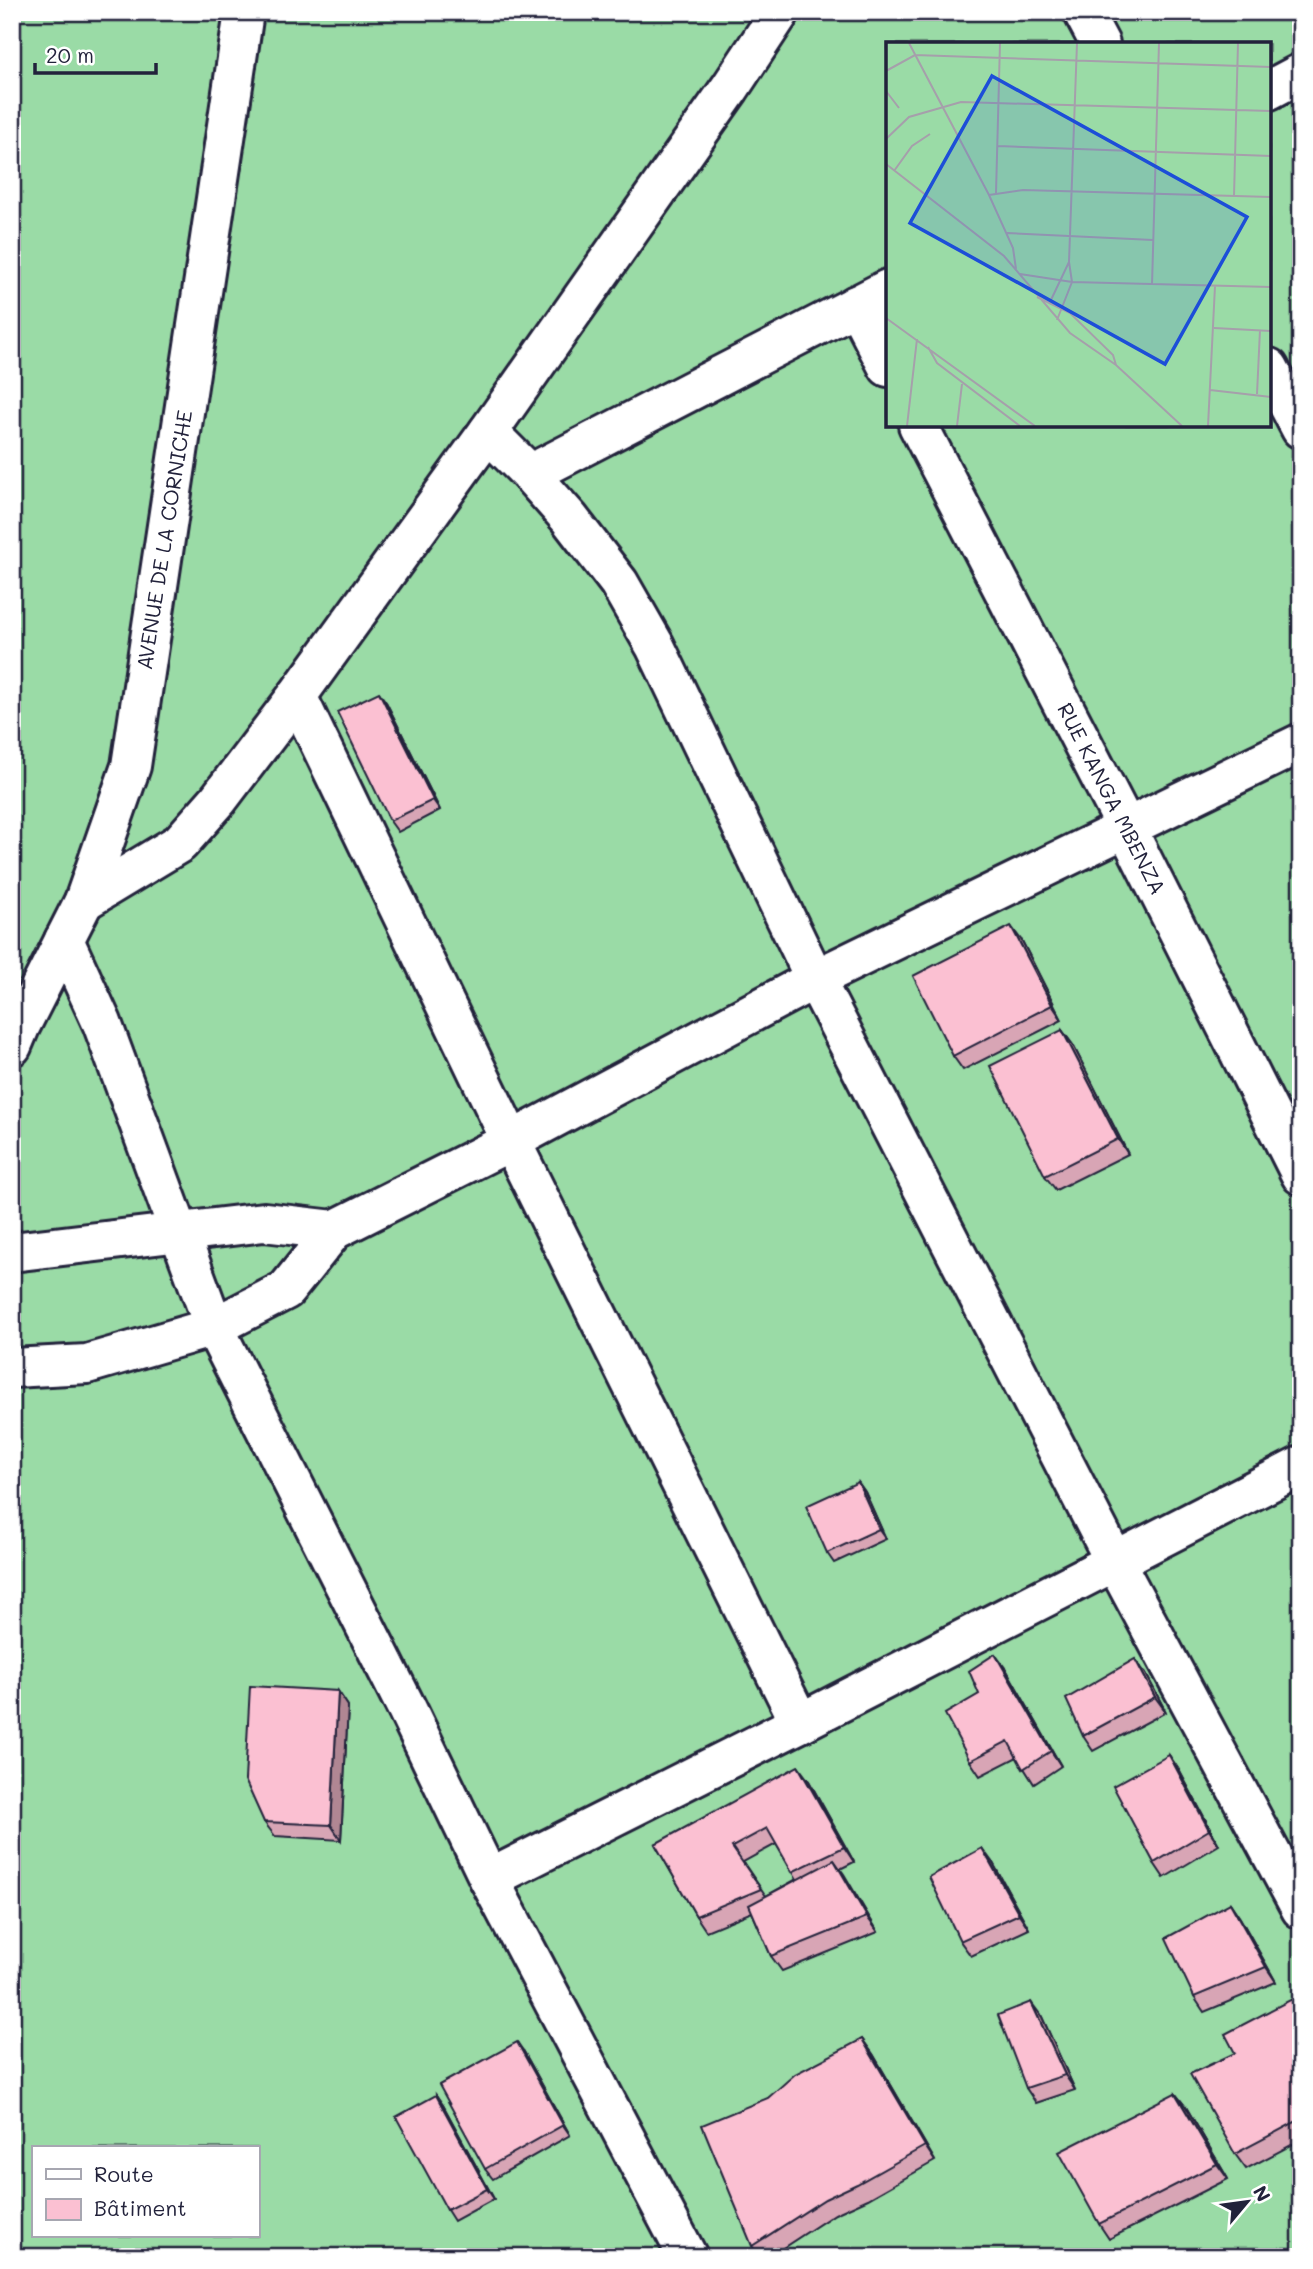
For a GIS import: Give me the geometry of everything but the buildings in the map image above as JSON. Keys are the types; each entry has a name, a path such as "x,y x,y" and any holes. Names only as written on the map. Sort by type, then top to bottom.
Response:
{"street":[{"name":"AVENUE DE LA CORNICHE","path":"12,1046 84,901 131,766 244,12"},
{"path":"84,901 180,843 218,800 488,432 730,88 780,12"},
{"path":"1083,12 1099,42"},
{"path":"1271,89 1301,73"},
{"path":"530,474 872,297 886,358"},
{"path":"1271,372 1301,429"},
{"name":"RUE KANGA MBENZA","path":"919,427 1127,829 1301,1175"},
{"path":"488,432 569,517 619,583 655,646 815,979 1114,1560 1301,1909"},
{"path":"296,696 511,1141 800,1723"},
{"path":"12,1368 87,1364 214,1327 286,1290 334,1230 511,1141 815,979 1301,743"},
{"path":"64,940 102,1023 214,1327 407,1709 489,1879 688,2257"},
{"path":"12,1252 264,1222 334,1230"},
{"path":"489,1879 1301,1466"}],"green space":[{"path":"12,12 1301,12 1301,2257 12,2257"}]}
